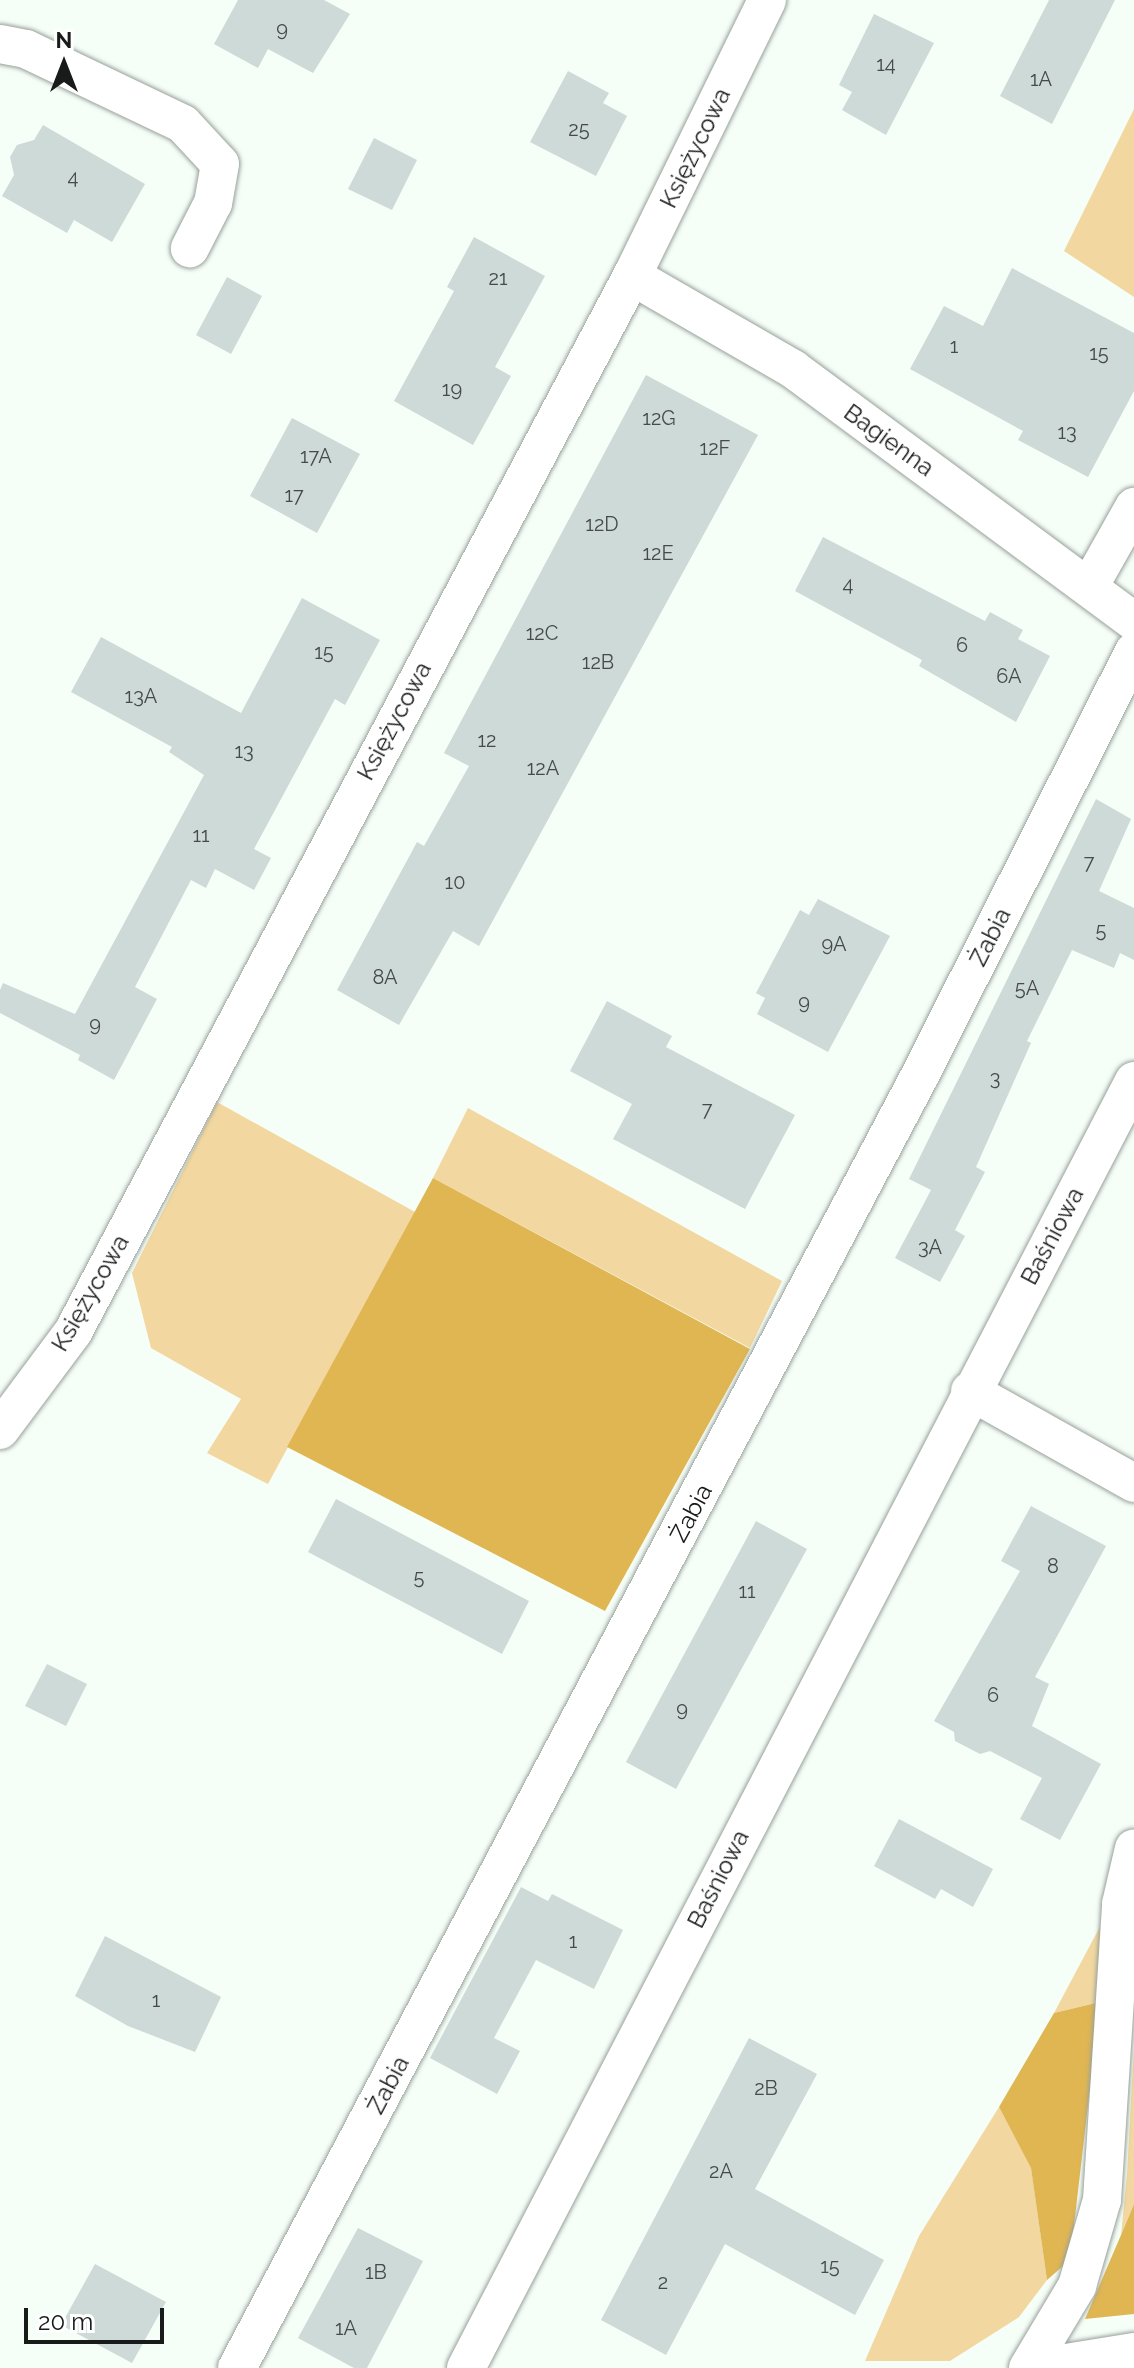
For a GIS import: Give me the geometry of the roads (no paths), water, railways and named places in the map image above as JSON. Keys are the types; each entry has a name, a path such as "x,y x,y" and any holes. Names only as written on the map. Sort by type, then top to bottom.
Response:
{"street":[{"name":"Księżycowa","path":"0,1430 73,1332 632,276 767,0"},
{"path":"0,44 26,49 183,124 193,134 220,164 213,203 190,248"},
{"name":"Bagienna","path":"632,276 793,369 1134,621"},
{"path":"1089,587 1134,507"},
{"name":"Żabia","path":"237,2368 918,1079 1134,651"},
{"name":"Baśniowa","path":"466,2368 970,1391 1134,1081"},
{"path":"970,1391 1134,1483"},
{"path":"1028,2368 1077,2286 1102,2200 1121,1904 1134,1848"},
{"path":"1035,2368 1134,2352"}]}
